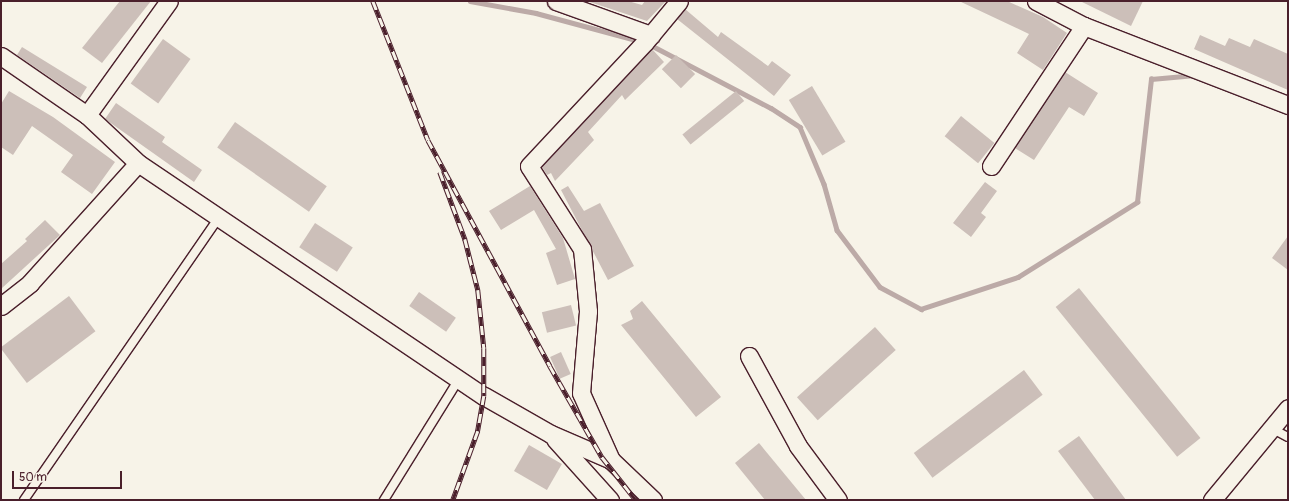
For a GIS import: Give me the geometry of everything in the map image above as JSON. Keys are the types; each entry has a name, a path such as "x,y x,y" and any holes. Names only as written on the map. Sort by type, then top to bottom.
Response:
{"street":[{"path":"87,115 169,1"},
{"path":"556,1 651,34"},
{"path":"653,500 612,460 581,393 588,311 582,249 529,166 651,34 679,1"},
{"path":"1036,1 1084,26 1288,105"},
{"path":"991,166 1084,26"},
{"path":"1,56 87,115 138,163 484,396 551,434 612,460"},
{"path":"1,306 30,283 138,163"},
{"path":"749,356 798,446 838,500"},
{"path":"1212,500 1288,408"},
{"path":"551,434 610,500"}],"lane":[{"path":"24,500 219,217"},
{"path":"384,500 459,379"},
{"path":"1270,428 1288,437"}],"building":[{"path":"120,1 151,1 102,63 82,48"},
{"path":"587,1 628,1 642,5 645,1 666,1 647,21"},
{"path":"959,1 1007,1 1043,17 1067,33 1043,70 1017,53 1029,34"},
{"path":"1080,1 1143,1 1131,26"},
{"path":"685,9 718,37 721,32 768,66 772,61 791,75 774,96 677,19"},
{"path":"1200,35 1225,46 1229,38 1250,47 1254,39 1288,54 1288,90 1194,49"},
{"path":"163,39 191,59 158,103 131,83"},
{"path":"22,47 87,87 80,98 17,55"},
{"path":"652,49 664,62 625,100 622,95 588,132 594,140 555,181 551,173 547,175 542,167"},
{"path":"676,55 695,74 681,88 662,69"},
{"path":"1065,72 1098,93 1084,116 1069,107 1034,160 1015,148"},
{"path":"812,86 845,142 822,156 789,100"},
{"path":"9,91 53,117 115,162 92,194 61,172 73,155 32,126 13,155 1,147 1,104"},
{"path":"736,91 744,101 691,145 682,134"},
{"path":"116,103 165,137 162,142 202,170 194,182 105,119"},
{"path":"961,116 994,143 978,163 945,136"},
{"path":"235,122 327,186 309,212 217,147"},
{"path":"985,182 997,191 981,213 986,217 971,237 953,223"},
{"path":"530,186 563,238 575,279 557,285 546,253 556,249 534,210 501,230 489,211"},
{"path":"568,186 584,211 600,203 634,266 608,280 561,190"},
{"path":"45,220 60,235 1,289 1,264 27,241 25,239"},
{"path":"315,223 353,248 337,272 299,247"},
{"path":"1288,236 1288,270 1272,258"},
{"path":"1079,288 1200,438 1177,457 1056,307"},
{"path":"419,292 456,318 446,332 409,306"},
{"path":"69,296 95,331 27,383 1,347"},
{"path":"642,301 721,397 696,417 621,325 633,319 630,311"},
{"path":"571,305 576,325 547,333 542,312"},
{"path":"875,327 896,350 818,420 797,397"},
{"path":"561,352 571,374 560,379 550,357"},
{"path":"1024,370 1043,395 932,478 914,453"},
{"path":"1079,436 1126,500 1095,500 1058,451"},
{"path":"759,443 806,500 765,500 735,463"},
{"path":"529,445 562,464 547,490 514,471"}],"waterway":[{"path":"470,1 536,13 640,41"},
{"path":"647,43 771,108 800,127 824,184 837,230 880,287 921,309 1018,277 1137,202 1151,79 1195,75"}],"railway":[{"path":"373,1 428,140 550,366 602,457 636,500"},
{"path":"440,172 465,239 478,290 484,348 484,396 478,431 453,500"}]}
